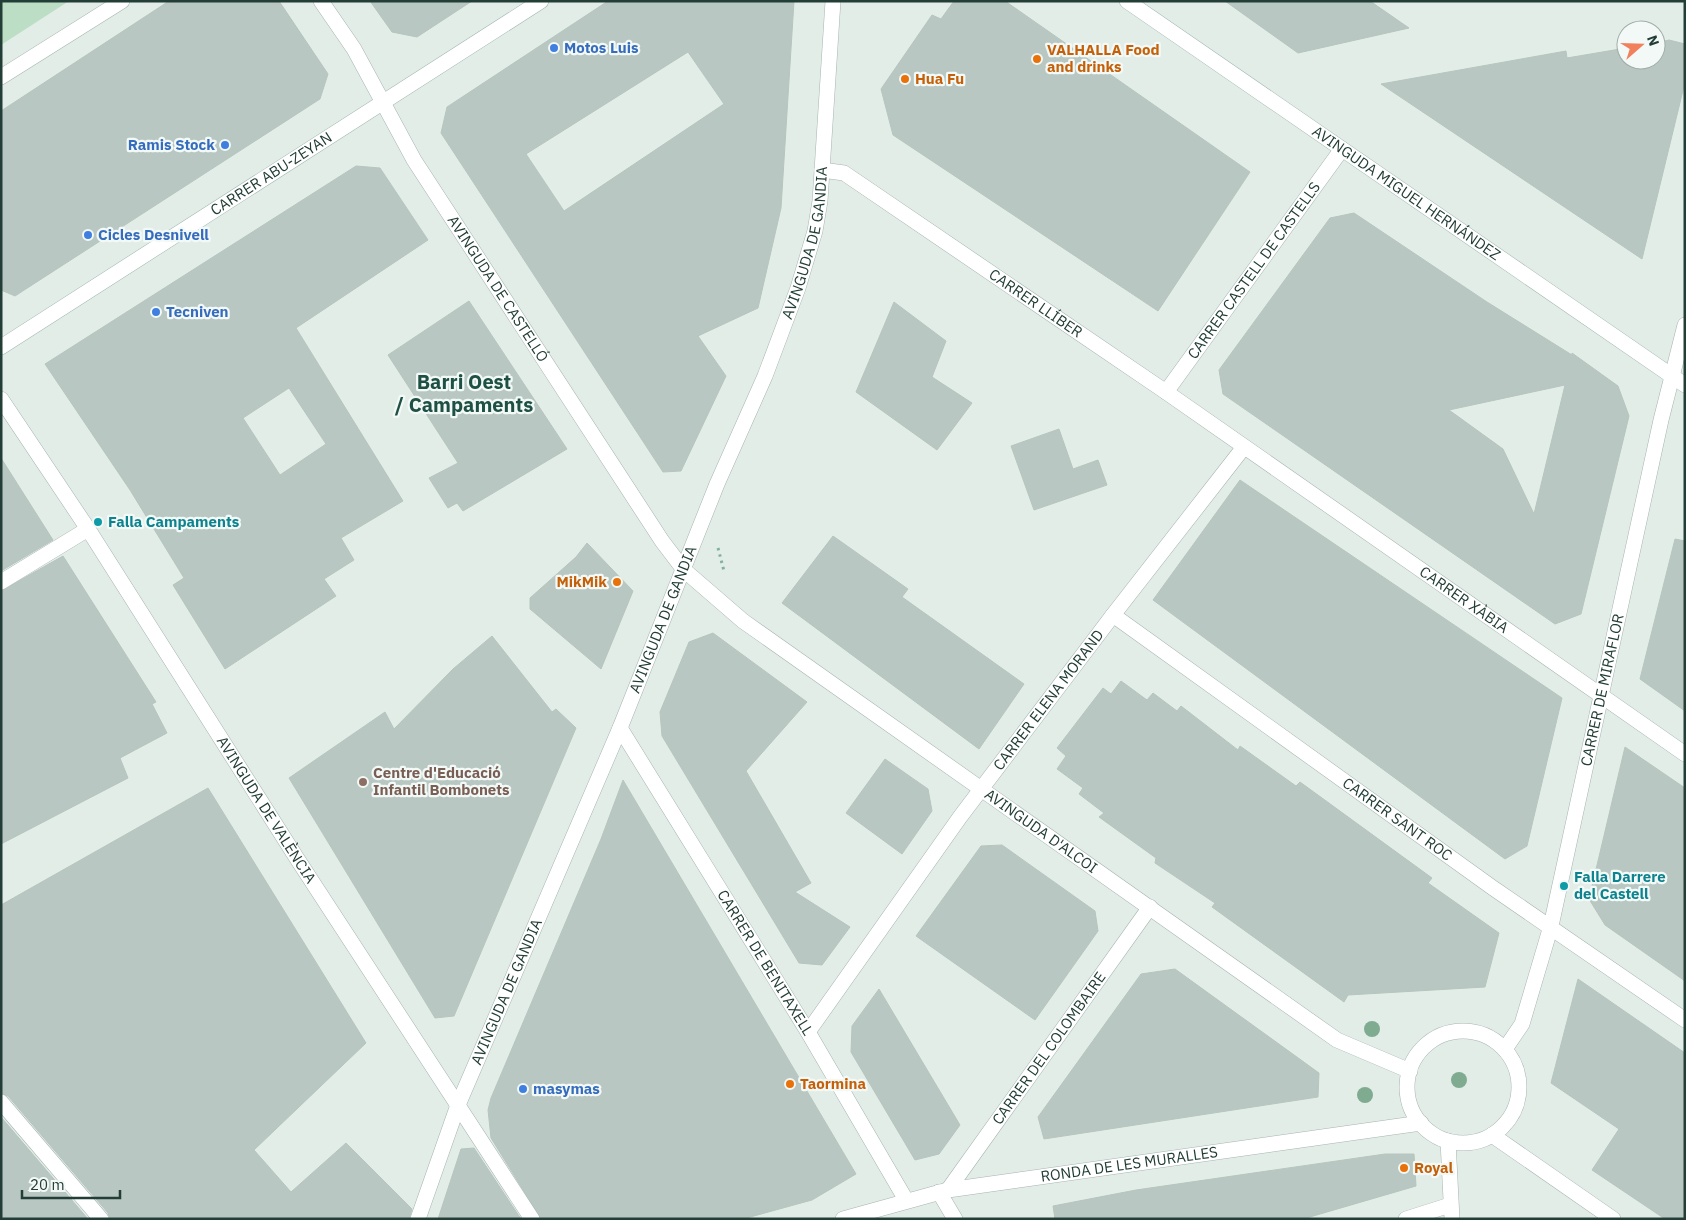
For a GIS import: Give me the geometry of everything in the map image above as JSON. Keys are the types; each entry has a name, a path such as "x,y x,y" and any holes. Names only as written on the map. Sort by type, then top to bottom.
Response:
{"street":[{"path":"1,77 122,1"},
{"name":"AVINGUDA DE CASTELLÓ","path":"321,1 354,49 414,160 662,541 684,570"},
{"name":"CARRER ABU-ZEYAN","path":"1,347 541,1"},
{"name":"AVINGUDA DE GANDIA","path":"418,1219 458,1105 620,728 717,484 765,376 798,288 815,231 822,170 833,1"},
{"name":"AVINGUDA MIGUEL HERNÁNDEZ","path":"1127,1 1685,385"},
{"name":"CARRER CASTELL DE CASTELLS","path":"1166,392 1342,149"},
{"name":"CARRER LLÍBER","path":"822,170 844,173 1244,447"},
{"name":"CARRER DE MIRAFLOR","path":"1505,1049 1522,1024 1550,926 1671,376 1685,325"},
{"name":"AVINGUDA DE VALÈNCIA","path":"3,407 88,529 296,857 532,1219"},
{"name":"CARRER XÀBIA","path":"1244,447 1685,754"},
{"name":"CARRER ELENA MORAND","path":"808,1032 982,789 1112,615 1244,447"},
{"path":"1,582 88,529"},
{"name":"AVINGUDA D'ALCOI","path":"684,570 743,622 1338,1040 1410,1070"},
{"name":"CARRER SANT ROC","path":"1112,615 1493,888 1685,1020"},
{"name":"CARRER DE BENITAXELL","path":"620,728 808,1032 906,1200"},
{"name":"CARRER DEL COLOMBAIRE","path":"944,1191 1150,907"},
{"path":"1464,1031 1482,1034 1505,1049 1516,1070 1519,1082 1516,1103 1508,1120 1492,1135 1467,1143 1448,1141 1432,1134 1420,1123 1412,1110 1407,1094 1410,1070 1415,1058 1423,1047 1441,1035 1464,1031"},
{"path":"1,1102 101,1219"},
{"name":"RONDA DE LES MURALLES","path":"843,1219 944,1191 1420,1123"},
{"path":"1492,1135 1613,1219"},
{"path":"1406,1219 1451,1212 1448,1141"},
{"path":"944,1191 955,1219"}],"path":[{"path":"716,542 725,573"}],"green space":[{"path":"1,1 69,1 1,45"}],"building":[{"path":"169,1 279,1 328,74 320,99 15,296 1,290 1,111"},
{"path":"370,1 472,1 417,37 392,32"},
{"path":"608,1 794,1 781,208 758,308 698,336 726,376 681,471 663,472 441,133 447,107","holes":["688,52 724,104 564,211 526,154"]},
{"path":"954,1 1005,1 1250,172 1158,311 893,135 881,89 932,15 941,19"},
{"path":"1225,1 1370,1 1409,28 1298,53"},
{"path":"1666,41 1685,44 1685,82 1642,259 1381,84 1566,51 1567,58 1616,50 1616,70 1666,70"},
{"path":"356,166 380,168 428,240 296,328 403,501 341,538 354,560 324,579 336,596 225,669 173,585 184,578 130,490 45,364","holes":["289,388 326,444 280,475 243,418"]},
{"path":"1354,213 1487,302 1572,355 1572,353 1618,386 1629,416 1581,614 1555,624 1223,394 1219,370 1330,218","holes":["1565,385 1534,514 1503,449 1449,410"]},
{"path":"469,301 567,449 463,511 457,503 448,508 429,478 458,463 388,355"},
{"path":"894,302 946,341 932,377 972,403 937,450 856,392"},
{"path":"1059,429 1073,469 1098,460 1107,485 1034,510 1011,446"},
{"path":"1,458 53,540 1,571"},
{"path":"1240,480 1562,698 1527,846 1505,859 1153,600"},
{"path":"833,536 908,589 902,597 1024,684 979,749 782,603"},
{"path":"1675,539 1685,541 1685,711 1640,679"},
{"path":"587,543 633,591 601,669 530,609 530,598 576,557"},
{"path":"63,556 156,702 152,704 167,733 120,758 128,778 1,844 1,591"},
{"path":"713,633 807,702 746,771 811,883 795,892 850,927 822,965 799,963 662,736 660,712 689,642"},
{"path":"492,636 552,712 556,709 576,728 454,1016 435,1018 289,778 385,712 394,729 453,669"},
{"path":"1121,681 1147,700 1153,693 1177,711 1181,706 1238,750 1240,746 1296,786 1300,782 1432,878 1428,883 1499,933 1485,987 1348,995 1344,1002 1212,907 1215,903 1155,863 1156,858 1099,817 1104,813 1079,794 1083,788 1057,769 1066,756 1057,748 1103,688 1111,694"},
{"path":"1625,747 1685,788 1685,981 1605,925 1589,899"},
{"path":"885,759 928,789 932,811 902,854 846,813"},
{"path":"623,780 856,1174 812,1200 743,1219 541,1219 491,1138 488,1110 491,1098 601,839"},
{"path":"208,788 366,1043 254,1150 291,1192 346,1143 412,1209 409,1219 110,1219 108,1213 8,1096 1,1093 1,905"},
{"path":"1002,845 1095,911 1098,931 1035,1020 916,936 981,846"},
{"path":"1175,969 1319,1073 1318,1097 1044,1139 1038,1117 1141,974"},
{"path":"1578,979 1685,1053 1685,1219 1665,1219 1592,1170 1619,1129 1551,1083"},
{"path":"879,989 960,1125 939,1154 915,1160 851,1052 852,1026"},
{"path":"1,1117 88,1219 1,1219"},
{"path":"474,1148 521,1219 438,1219 461,1149"},
{"path":"1385,1154 1414,1154 1416,1186 1303,1219 1055,1219 1053,1206 1136,1190"}],"place":[{"name":"Motos Luis","path":"554,48"},
{"name":"VALHALLA Food and drinks","path":"1037,59"},
{"name":"Hua Fu","path":"905,79"},
{"name":"Ramis Stock","path":"225,145"},
{"name":"Cicles Desnivell","path":"88,235"},
{"name":"Tecniven","path":"156,312"},
{"name":"Falla Campaments","path":"98,522"},
{"name":"MikMik","path":"617,582"},
{"name":"Centre d'Educació Infantil Bombonets","path":"363,782"},
{"name":"Falla Darrere del Castell","path":"1564,886"},
{"name":"Taormina","path":"790,1084"},
{"name":"masymas","path":"523,1089"},
{"name":"Royal","path":"1404,1168"}],"district":[{"name":"Barri Oest / Campaments","path":"464,394"}]}
